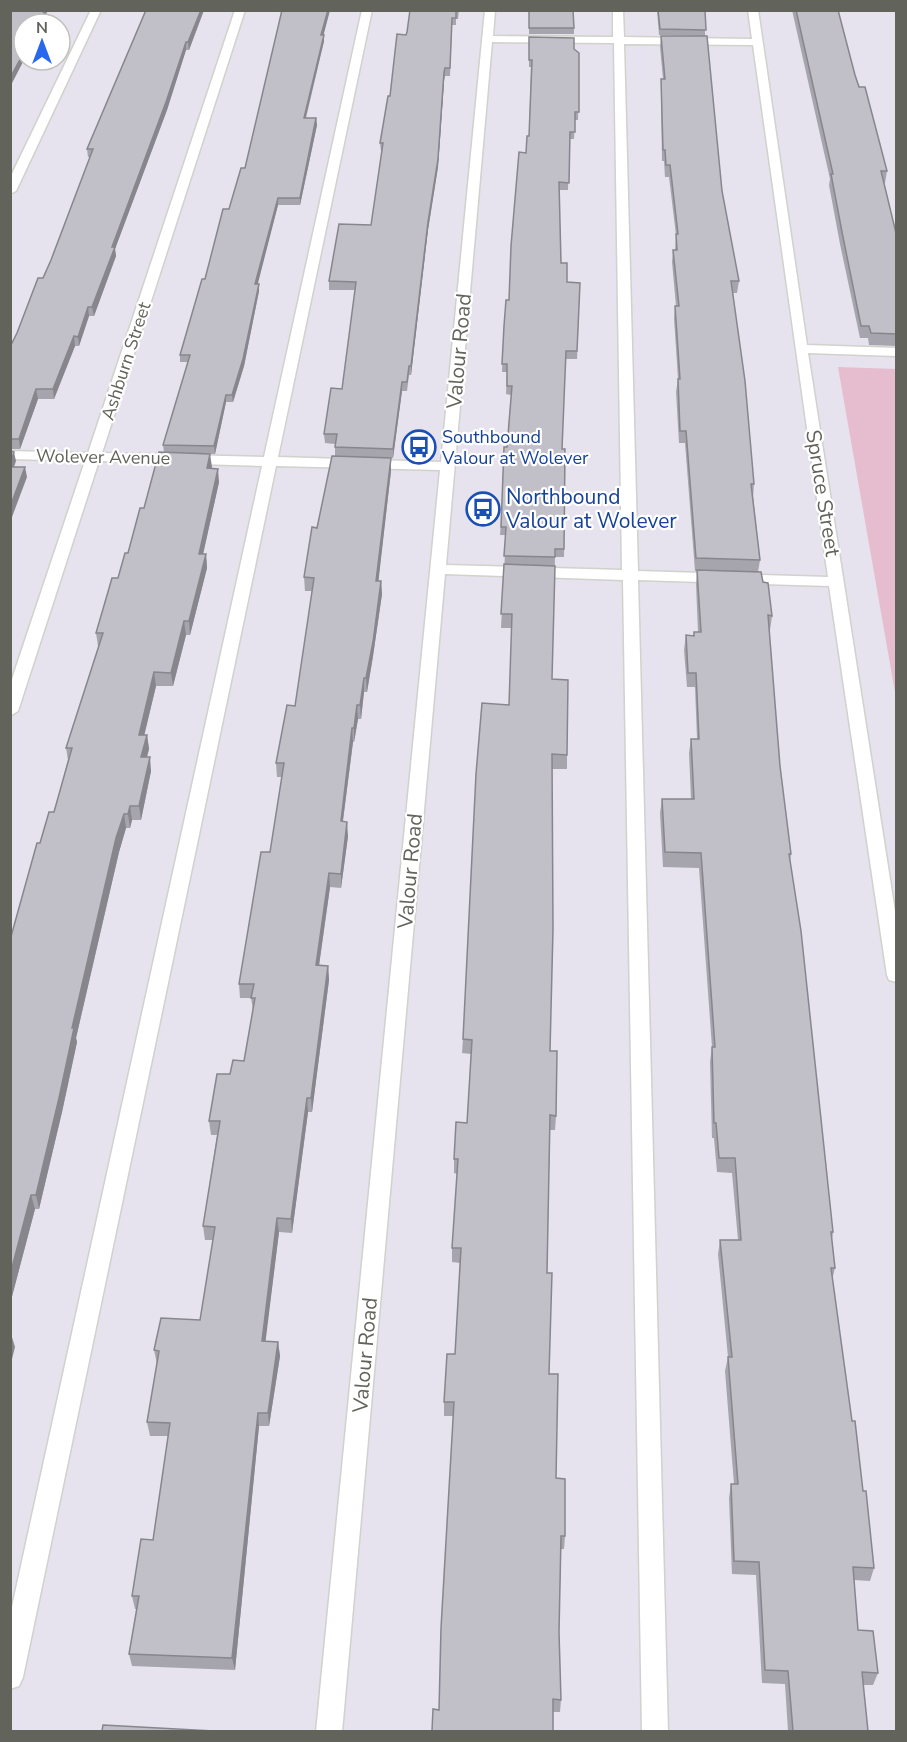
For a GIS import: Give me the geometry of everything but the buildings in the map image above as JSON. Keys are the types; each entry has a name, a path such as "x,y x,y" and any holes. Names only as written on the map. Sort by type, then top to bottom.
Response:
{"street":[{"path":"10,191 96,10"},
{"name":"Ashburn Street","path":"10,711 240,10"},
{"path":"10,1677 367,10"},
{"name":"Valour Road","path":"329,1731 490,10"},
{"path":"618,10 628,576 655,1731"},
{"name":"Spruce Street","path":"753,10 801,350 897,975"},
{"path":"488,39 759,42"},
{"path":"801,350 897,352"},
{"name":"Wolever Avenue","path":"10,455 448,466"},
{"path":"438,569 837,582"}],"shaded area":[{"path":"838,367 896,369 896,698"}],"place":[{"name":"Southbound Valour at Wolever","path":"419,447"},
{"name":"Northbound Valour at Wolever","path":"483,509"}]}
